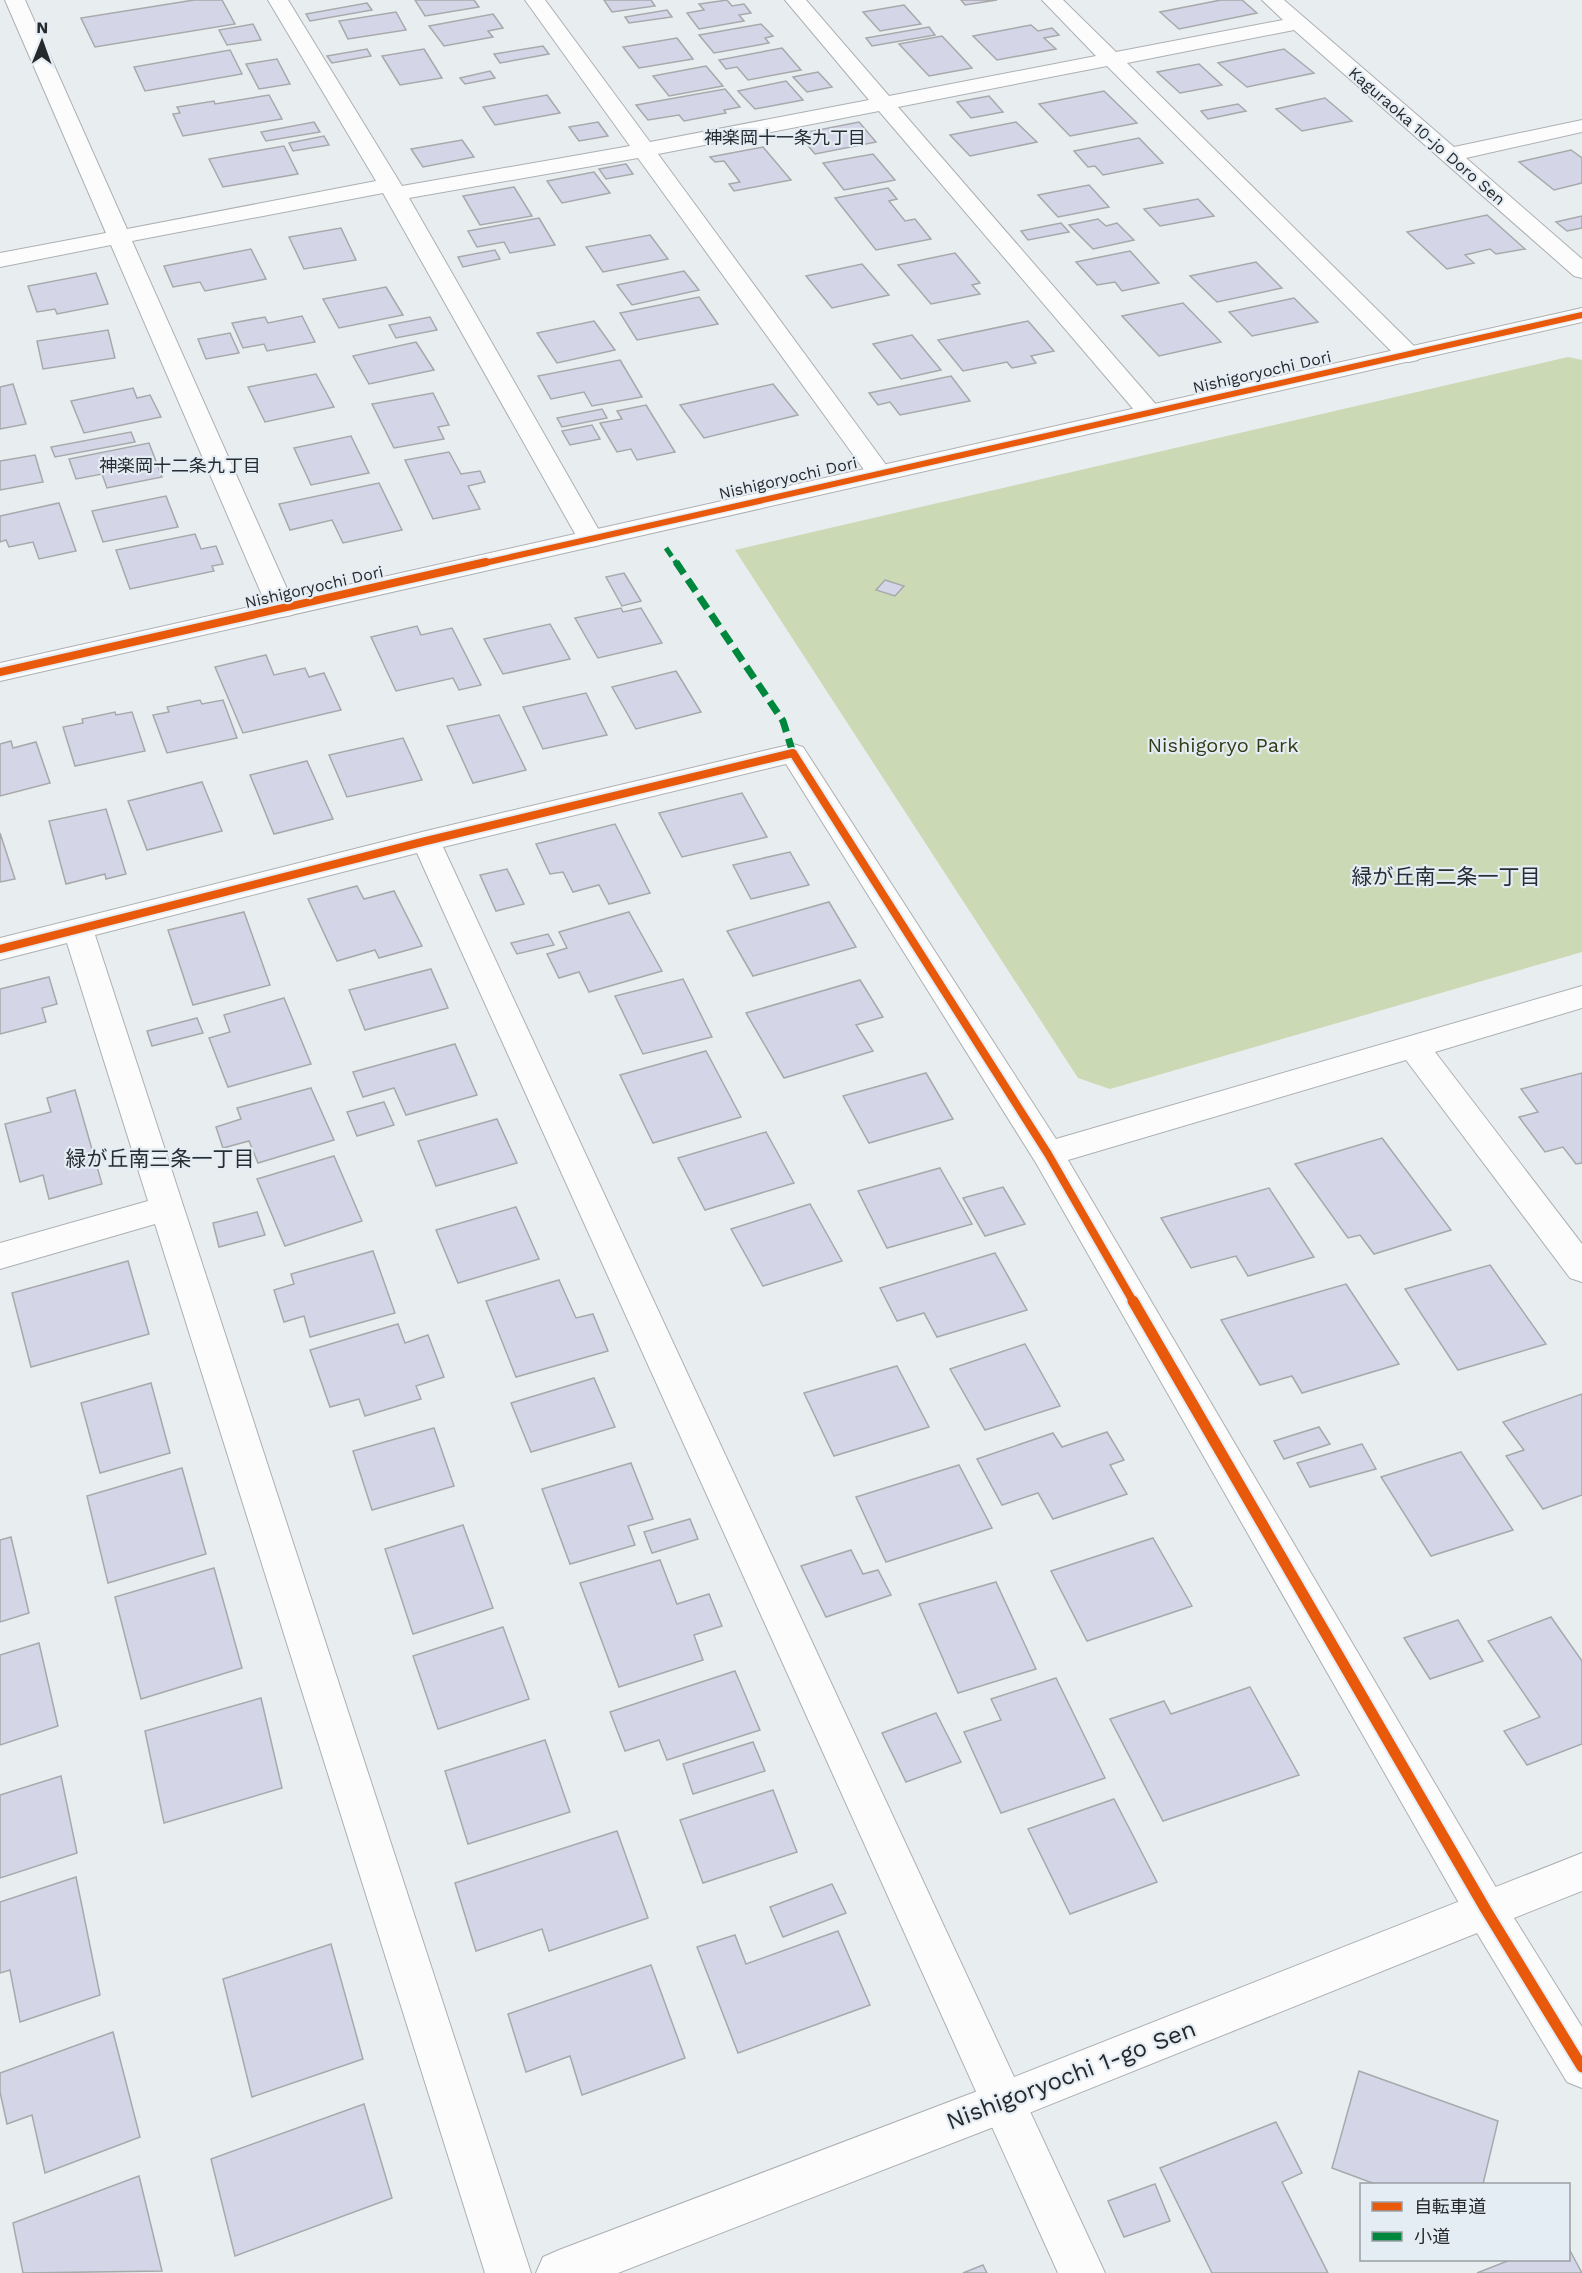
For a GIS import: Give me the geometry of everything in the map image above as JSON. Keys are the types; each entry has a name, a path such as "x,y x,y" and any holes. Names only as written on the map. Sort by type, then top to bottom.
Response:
{"street":[{"path":"15,0 282,609"},
{"path":"279,0 392,189 591,539"},
{"path":"535,0 879,473"},
{"path":"795,0 1150,413"},
{"path":"1052,0 1408,355"},
{"name":"Kaguraoka 10-jo Doro Sen","path":"1272,0 1582,271"},
{"path":"0,260 392,189 644,150 1298,23"},
{"path":"1449,155 1582,126"},
{"name":"Nishigoryochi Dori","path":"0,672 1582,315"},
{"path":"0,949 426,841 793,753 1048,1154 1486,1910 1582,2067"},
{"path":"426,841 1082,2273"},
{"path":"78,930 508,2273"},
{"path":"1048,1154 1582,997"},
{"path":"1414,1047 1582,1269"},
{"path":"0,1256 166,1208"},
{"name":"Nishigoryochi 1-go Sen","path":"559,2273 1004,2102 1582,1872"}],"green space":[{"name":"Nishigoryo Park","path":"1568,357 1582,360 1582,952 1110,1089 1078,1078 735,550"}],"building":[{"path":"194,0 222,0 235,24 95,47 81,18"},
{"path":"415,0 474,0 479,7 425,16"},
{"path":"604,0 651,0 655,6 612,12"},
{"path":"727,0 732,6 744,4 751,13 739,15 744,21 699,29 687,13 704,10 699,4"},
{"path":"961,0 997,0 965,5"},
{"path":"1221,0 1242,0 1257,13 1179,29 1160,12"},
{"path":"367,3 372,10 310,21 306,14"},
{"path":"904,5 921,24 880,31 863,12"},
{"path":"667,10 672,17 629,23 625,17"},
{"path":"396,12 406,30 348,39 339,21"},
{"path":"493,14 503,28 488,31 493,37 444,46 429,26"},
{"path":"253,24 261,40 227,45 219,30"},
{"path":"761,24 773,36 765,38 769,43 714,53 699,35"},
{"path":"1031,25 1038,31 1052,28 1059,35 1044,38 1056,49 997,60 973,36"},
{"path":"929,27 935,35 872,46 866,38"},
{"path":"942,36 972,68 929,76 899,44"},
{"path":"677,38 693,59 639,68 623,47"},
{"path":"543,46 549,54 500,63 494,54"},
{"path":"782,48 801,70 748,80 737,67 726,69 719,60"},
{"path":"367,49 371,56 332,63 327,56"},
{"path":"424,49 442,78 400,85 382,56"},
{"path":"1284,49 1314,73 1247,87 1218,63"},
{"path":"230,50 242,74 145,91 134,67"},
{"path":"277,59 290,84 259,89 246,64"},
{"path":"1199,64 1222,85 1180,93 1157,72"},
{"path":"706,66 723,86 669,96 653,76"},
{"path":"490,71 495,78 465,84 460,78"},
{"path":"818,72 832,87 807,92 793,77"},
{"path":"786,81 803,100 755,109 738,91"},
{"path":"725,89 740,107 724,110 726,113 684,121 679,115 648,120 636,105"},
{"path":"1104,91 1137,123 1070,136 1039,104"},
{"path":"269,95 282,119 183,136 173,114 180,113 177,107 214,101 215,104"},
{"path":"547,95 560,113 495,125 483,107"},
{"path":"989,96 1003,112 971,118 957,102"},
{"path":"1325,98 1352,121 1302,131 1276,109"},
{"path":"1238,104 1246,111 1208,119 1201,111"},
{"path":"314,122 320,132 266,141 261,132"},
{"path":"598,122 608,136 579,141 569,127"},
{"path":"859,122 876,142 815,154 798,134"},
{"path":"1016,122 1037,142 970,156 950,135"},
{"path":"324,136 329,145 293,151 289,143"},
{"path":"1139,138 1163,163 1103,175 1095,166 1088,167 1074,151"},
{"path":"462,140 474,157 423,167 411,149"},
{"path":"284,146 298,174 223,187 209,159"},
{"path":"763,147 791,180 734,191 729,184 740,182 724,161 715,162 710,157"},
{"path":"1571,150 1582,158 1582,183 1554,190 1519,162"},
{"path":"873,154 895,180 844,190 823,163"},
{"path":"626,164 633,174 606,179 599,169"},
{"path":"594,172 610,193 562,203 547,181"},
{"path":"1089,185 1109,207 1058,217 1038,195"},
{"path":"514,187 532,216 480,225 463,196"},
{"path":"888,188 897,199 889,201 905,221 915,219 931,239 876,250 835,198"},
{"path":"1198,199 1214,216 1160,226 1144,209"},
{"path":"1487,215 1525,249 1496,254 1490,249 1465,255 1474,263 1447,269 1407,232"},
{"path":"1582,216 1582,228 1567,231 1556,222"},
{"path":"539,218 555,245 510,253 504,242 477,247 468,231"},
{"path":"1098,219 1106,226 1117,223 1134,240 1093,249 1069,225"},
{"path":"1061,223 1069,232 1028,240 1021,231"},
{"path":"341,228 356,260 304,269 289,237"},
{"path":"650,235 668,259 603,272 586,247"},
{"path":"251,249 266,279 205,291 200,282 173,287 164,266"},
{"path":"495,250 500,259 463,267 458,257"},
{"path":"1130,251 1159,283 1122,291 1115,282 1097,285 1076,262"},
{"path":"955,253 980,283 972,285 980,294 931,304 898,265"},
{"path":"1256,262 1282,288 1217,302 1190,276"},
{"path":"862,264 889,295 832,308 806,276"},
{"path":"684,271 699,290 632,305 617,285"},
{"path":"96,273 108,304 57,314 55,309 37,312 28,286"},
{"path":"386,287 403,315 339,328 323,299"},
{"path":"699,297 718,324 637,340 620,313"},
{"path":"1294,298 1318,322 1252,336 1229,312"},
{"path":"1183,303 1221,342 1159,356 1122,316"},
{"path":"302,316 315,342 267,351 264,344 243,348 232,323 265,317 268,323"},
{"path":"430,317 437,330 396,338 389,325"},
{"path":"594,321 615,350 557,363 537,333"},
{"path":"1028,321 1054,351 1031,356 1036,363 1012,368 1007,362 963,371 938,340"},
{"path":"108,330 115,358 43,369 37,341"},
{"path":"230,333 239,353 206,359 198,339"},
{"path":"912,335 941,370 901,379 873,344"},
{"path":"416,342 434,370 369,384 353,356"},
{"path":"620,360 642,397 592,406 584,392 551,399 538,376"},
{"path":"316,374 334,407 265,422 248,387"},
{"path":"951,376 970,401 900,415 890,402 878,405 869,393"},
{"path":"13,384 26,424 0,429 0,387"},
{"path":"773,384 798,415 704,438 680,405"},
{"path":"133,388 137,398 150,395 161,417 84,433 71,401"},
{"path":"433,393 449,425 438,427 444,439 394,448 372,404"},
{"path":"646,405 675,452 637,460 631,449 617,452 600,423 622,419 617,411"},
{"path":"602,409 607,418 562,427 557,418"},
{"path":"592,425 600,439 570,445 562,431"},
{"path":"131,432 135,442 55,457 51,447"},
{"path":"351,436 369,473 311,485 294,448"},
{"path":"149,443 162,477 107,488 102,474 76,479 69,459"},
{"path":"449,452 461,474 480,471 485,482 468,486 480,509 433,519 405,460"},
{"path":"35,455 43,482 0,490 0,461"},
{"path":"379,483 402,530 343,543 332,520 290,530 279,504"},
{"path":"166,496 178,527 103,542 92,511"},
{"path":"59,503 76,551 39,559 33,542 9,547 6,540 0,542 0,516"},
{"path":"195,534 201,549 216,546 223,564 212,566 214,571 130,589 116,550"},
{"path":"624,573 641,601 622,606 606,577"},
{"path":"885,580 904,586 895,596 876,590"},
{"path":"621,608 623,612 641,608 662,643 598,658 575,618"},
{"path":"550,624 570,659 503,674 484,639"},
{"path":"417,626 421,635 452,628 481,685 459,690 453,678 396,691 371,637"},
{"path":"266,655 274,675 305,668 309,677 324,673 341,710 243,733 215,667"},
{"path":"676,671 701,712 636,729 612,687"},
{"path":"586,693 607,735 543,749 523,707"},
{"path":"200,700 202,704 223,700 237,738 167,753 153,715 169,712 167,707"},
{"path":"115,712 116,715 132,712 145,751 75,766 63,727 83,723 82,719"},
{"path":"499,715 526,770 473,783 447,726"},
{"path":"403,738 422,780 347,797 329,755"},
{"path":"11,741 13,748 36,742 50,783 0,796 0,744"},
{"path":"307,761 333,819 274,834 250,775"},
{"path":"202,782 222,831 147,850 128,801"},
{"path":"742,793 767,837 682,857 659,813"},
{"path":"106,809 126,874 106,879 105,874 66,884 49,821"},
{"path":"615,824 650,893 609,904 599,885 573,892 563,872 550,874 536,844"},
{"path":"0,833 15,879 0,882"},
{"path":"790,852 809,885 751,899 733,865"},
{"path":"507,869 524,904 496,911 480,875"},
{"path":"357,886 364,899 394,891 422,946 379,958 375,950 337,961 308,899"},
{"path":"829,902 856,947 753,976 727,931"},
{"path":"244,912 270,985 193,1005 168,930"},
{"path":"629,912 662,971 589,992 579,972 559,978 547,954 567,948 559,932"},
{"path":"548,934 554,945 517,954 511,943"},
{"path":"431,969 448,1008 365,1030 349,990"},
{"path":"49,977 57,1004 42,1008 46,1022 0,1034 0,989"},
{"path":"683,979 712,1037 643,1054 615,996"},
{"path":"860,980 883,1017 856,1025 873,1051 784,1078 746,1013"},
{"path":"284,998 311,1064 228,1087 209,1038 230,1032 224,1015"},
{"path":"197,1018 203,1033 152,1046 147,1031"},
{"path":"455,1044 477,1095 406,1115 394,1088 363,1097 353,1072"},
{"path":"706,1051 741,1117 653,1143 620,1075"},
{"path":"926,1073 953,1119 869,1143 843,1096"},
{"path":"1582,1073 1582,1163 1576,1164 1563,1147 1545,1152 1519,1117 1538,1112 1521,1089"},
{"path":"311,1088 334,1140 258,1163 249,1141 223,1148 216,1127 241,1119 237,1108"},
{"path":"75,1090 102,1184 49,1199 43,1175 20,1182 5,1124 51,1112 47,1098"},
{"path":"384,1102 394,1125 357,1136 347,1112"},
{"path":"497,1119 517,1163 436,1186 418,1141"},
{"path":"766,1132 794,1183 705,1210 678,1158"},
{"path":"1382,1138 1451,1230 1374,1254 1360,1235 1348,1238 1295,1164"},
{"path":"334,1156 362,1221 285,1246 257,1179"},
{"path":"940,1168 972,1224 887,1248 858,1191"},
{"path":"1003,1187 1025,1224 985,1236 963,1198"},
{"path":"1269,1188 1314,1257 1248,1276 1236,1256 1191,1268 1161,1218"},
{"path":"810,1204 842,1261 763,1286 731,1229"},
{"path":"516,1207 539,1259 458,1283 436,1230"},
{"path":"257,1212 265,1235 219,1247 213,1223"},
{"path":"373,1251 395,1313 310,1337 304,1316 284,1322 274,1290 294,1284 291,1274"},
{"path":"995,1253 1027,1310 937,1337 924,1313 897,1321 880,1288"},
{"path":"128,1261 149,1334 31,1367 12,1293"},
{"path":"1490,1265 1546,1344 1458,1370 1405,1289"},
{"path":"559,1280 576,1318 593,1314 608,1351 516,1377 486,1301"},
{"path":"1346,1284 1399,1364 1302,1393 1292,1376 1260,1385 1221,1320"},
{"path":"398,1324 405,1343 428,1335 444,1377 416,1386 421,1399 365,1416 359,1399 330,1407 310,1350"},
{"path":"1025,1344 1060,1406 985,1430 950,1369"},
{"path":"897,1366 929,1427 834,1456 804,1393"},
{"path":"594,1378 615,1427 531,1452 511,1403"},
{"path":"151,1383 170,1453 100,1473 81,1403"},
{"path":"1582,1394 1582,1495 1543,1509 1506,1456 1524,1450 1503,1422"},
{"path":"1319,1427 1330,1444 1284,1459 1274,1441"},
{"path":"434,1428 454,1486 372,1510 353,1451"},
{"path":"1107,1432 1124,1460 1110,1465 1127,1494 1053,1519 1038,1493 1002,1505 977,1459 1053,1433 1062,1447"},
{"path":"1362,1444 1376,1469 1310,1487 1297,1463"},
{"path":"1461,1452 1513,1530 1431,1556 1381,1477"},
{"path":"631,1463 653,1519 628,1526 635,1545 570,1564 542,1489"},
{"path":"959,1465 992,1528 886,1562 856,1497"},
{"path":"182,1468 206,1554 108,1583 87,1496"},
{"path":"690,1519 698,1539 652,1553 644,1532"},
{"path":"463,1525 493,1608 413,1634 385,1549"},
{"path":"11,1537 29,1613 0,1622 0,1540"},
{"path":"1153,1538 1192,1606 1087,1641 1051,1571"},
{"path":"851,1550 863,1574 878,1570 891,1595 826,1617 801,1566"},
{"path":"660,1560 677,1604 709,1594 722,1626 694,1635 703,1660 619,1687 580,1583"},
{"path":"214,1568 242,1668 141,1699 115,1597"},
{"path":"996,1582 1036,1669 958,1693 919,1604"},
{"path":"1551,1617 1582,1661 1582,1744 1527,1765 1504,1731 1540,1717 1488,1641"},
{"path":"1458,1620 1483,1661 1430,1679 1404,1638"},
{"path":"503,1627 529,1699 438,1729 413,1656"},
{"path":"39,1643 58,1726 0,1745 0,1655"},
{"path":"735,1671 760,1730 667,1760 659,1740 625,1751 610,1712"},
{"path":"1056,1678 1105,1778 1001,1813 964,1732 1001,1720 991,1699"},
{"path":"1250,1687 1299,1775 1163,1821 1110,1719 1164,1701 1171,1714"},
{"path":"261,1698 282,1788 164,1823 145,1731"},
{"path":"936,1713 961,1762 906,1782 882,1733"},
{"path":"545,1740 570,1812 468,1844 445,1771"},
{"path":"753,1742 765,1771 693,1794 683,1764"},
{"path":"61,1776 77,1853 0,1878 0,1795"},
{"path":"773,1790 797,1852 703,1883 680,1820"},
{"path":"1114,1799 1157,1882 1070,1914 1028,1829"},
{"path":"617,1831 648,1918 549,1951 542,1929 476,1951 455,1883"},
{"path":"76,1877 100,1995 20,2022 10,1970 0,1973 0,1902"},
{"path":"832,1884 846,1913 783,1937 770,1907"},
{"path":"838,1931 870,2005 738,2053 697,1947 735,1935 746,1964"},
{"path":"331,1944 363,2059 252,2097 223,1979"},
{"path":"651,1965 685,2058 582,2095 570,2056 526,2072 508,2014"},
{"path":"113,2032 140,2137 45,2173 32,2115 7,2124 0,2092 0,2073"},
{"path":"1359,2071 1498,2121 1483,2183 1372,2183 1332,2168"},
{"path":"364,2104 392,2198 235,2256 211,2159"},
{"path":"1276,2122 1302,2173 1282,2182 1328,2273 1212,2273 1160,2168"},
{"path":"139,2176 162,2271 23,2273 13,2223"},
{"path":"1155,2184 1170,2221 1124,2237 1108,2201"},
{"path":"1570,2251 1582,2273 1477,2273 1507,2261 1570,2261"},
{"path":"983,2265 987,2273 963,2273"}],"marked path":[{"path":"666,548 783,721 793,753"}],"cycle path":[{"path":"0,672 1582,315"},
{"path":"0,949 426,841 793,753 1048,1154 1486,1910 1582,2067"}],"district":[{"name":"神楽岡十一条九丁目","path":"785,137"},
{"name":"神楽岡十二条九丁目","path":"180,465"},
{"name":"緑が丘南二条一丁目","path":"1446,876"},
{"name":"緑が丘南三条一丁目","path":"160,1158"}]}
